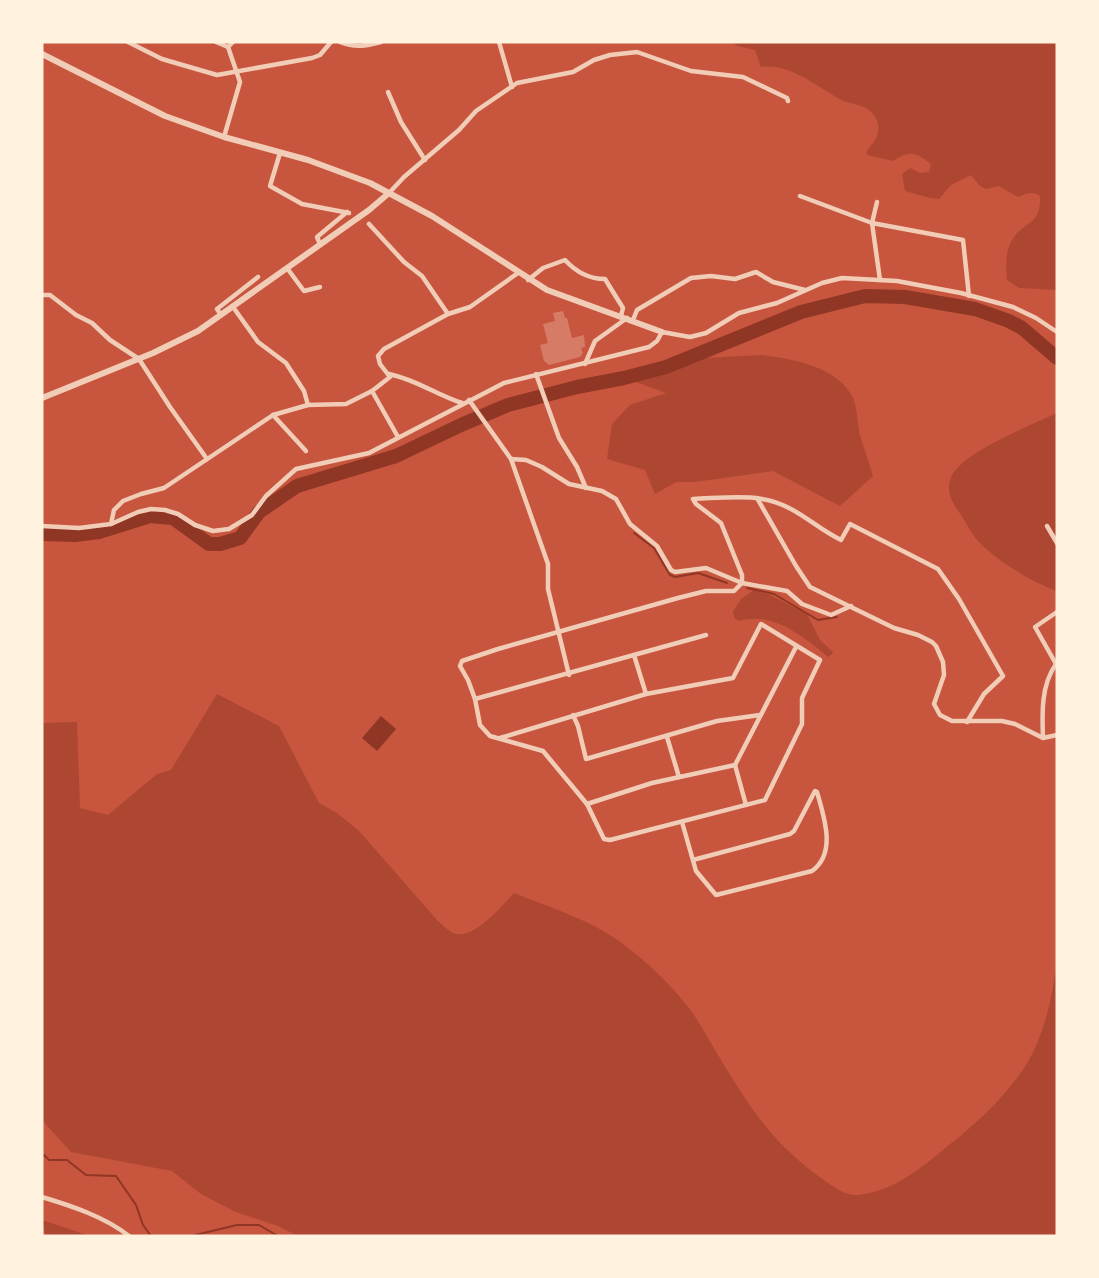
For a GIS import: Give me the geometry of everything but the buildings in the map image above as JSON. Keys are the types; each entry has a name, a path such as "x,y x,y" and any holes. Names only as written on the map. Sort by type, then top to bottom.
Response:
{"street":[{"path":"128,42 162,59 217,75 312,58 320,55 331,42"},
{"path":"216,42 228,47 240,82 224,137"},
{"path":"228,47 233,42"},
{"path":"340,42 350,46 365,46 381,42"},
{"path":"499,42 512,87"},
{"path":"42,398 187,337 221,315 369,210 476,111 517,83 573,72 602,57 637,52 691,71 743,77 787,98 788,101"},
{"path":"42,54 165,116 224,137 308,160 360,179 432,216 528,280 547,290 662,332 690,337 706,333 739,313 777,303 822,283 842,278 880,280 940,288 1013,307 1057,332"},
{"path":"388,92 401,122 425,160"},
{"path":"280,153 270,186 302,204 348,212 317,237 320,244"},
{"path":"800,196 872,223 963,240 969,296"},
{"path":"877,202 872,223 880,280"},
{"path":"369,224 404,262 422,276 448,314"},
{"path":"528,280 543,268 565,260 571,267 593,279 605,279 627,318"},
{"path":"287,268 304,291 320,287"},
{"path":"585,364 595,341 637,310 691,278 711,276 735,279 756,272 773,282 808,290"},
{"path":"462,404 445,398 410,379 389,374 380,364 378,356 384,349 399,340 432,325 448,314 470,306 518,273"},
{"path":"221,315 217,309 219,306 258,277"},
{"path":"42,296 50,295 139,359 170,408 207,459"},
{"path":"233,307 258,342 286,363 304,391 308,405"},
{"path":"42,526 79,528 111,524 151,509 178,514 195,525 213,531 229,529 252,515 266,496 296,469 369,453 504,383 649,347 657,341 662,332"},
{"path":"111,524 114,510 123,501 164,488 273,415 308,405 346,404 389,380 389,374"},
{"path":"536,374 559,438 577,467 586,488"},
{"path":"372,391 398,437"},
{"path":"469,400 511,459 548,564 548,589 569,675"},
{"path":"273,415 306,451"},
{"path":"511,459 526,460 569,484 602,491 616,499 630,524 657,546 671,570 675,572 706,568 742,583 787,591 802,604 831,615 851,606"},
{"path":"757,498 810,587 894,628 932,642 943,662 944,675 934,704 940,715 952,720 967,722 1002,721 1015,724 1043,738 1057,735"},
{"path":"500,738 646,694 733,678 761,624 820,660 802,698 802,724 765,800 610,840 604,839 587,804 543,752 490,736 480,725 475,699 460,666 462,661 498,649 706,591 734,591 742,583 742,575 721,523 696,504 693,499 757,498 771,500 789,508 841,540 850,524 938,569 959,599 1003,676 984,694 967,722"},
{"path":"1047,526 1057,543"},
{"path":"1043,738 1042,707 1049,675 1056,664 1035,627 1057,612"},
{"path":"475,699 569,675 706,635"},
{"path":"746,805 735,765 796,647"},
{"path":"634,656 646,694"},
{"path":"573,715 586,759 717,721 760,715"},
{"path":"667,737 679,777"},
{"path":"587,804 679,777 735,765"},
{"path":"682,822 696,871 716,896 812,871 824,857 827,827 818,792 815,791 794,831 790,834 693,860"},
{"path":"42,1197 110,1222 129,1236"}],"shaded area":[{"path":"731,42 1057,42 1057,290 1019,288 1007,280 1006,261 1009,246 1016,235 1038,213 1040,196 1032,193 1018,197 999,186 986,189 980,186 971,175 951,185 939,199 905,191 902,174 910,168 920,173 929,172 931,164 912,154 904,155 893,161 867,155 867,150 876,139 878,131 877,122 869,110 843,101 795,73 779,68 761,67 755,50"},
{"path":"763,355 814,366 837,378 853,398 860,435 873,476 840,506 773,471 695,482 676,482 655,494 645,470 607,459 612,424 630,405 666,393 617,375 682,359"},
{"path":"1057,413 1057,591 1016,571 979,542 955,506 949,482 958,468 983,449"},
{"path":"754,590 770,595 807,614 820,640 833,652 832,654 828,657 798,634 775,622 763,619 738,621 733,611 741,599"},
{"path":"217,694 279,726 319,803 337,813 359,831 438,921 451,932 461,934 470,932 486,921 514,893 584,921 607,933 633,952 658,973 689,1008 749,1104 773,1136 803,1164 833,1187 847,1194 871,1193 909,1176 965,1132 1010,1087 1028,1062 1043,1029 1057,962 1057,1236 298,1236 278,1226 236,1212 201,1194 172,1171 71,1152 42,1120 42,723 77,722 80,808 108,815 157,774 171,770"},
{"path":"381,716 396,729 377,751 362,738"},
{"path":"42,1220 90,1236 46,1236"}],"waterway":[{"path":"42,534 75,535 99,532 150,516 173,518 209,544 220,544 240,538 259,512 297,486 396,456 508,405 666,367 801,312 865,296 905,297 975,309 1022,328 1057,358"},
{"path":"634,533 654,548 670,575 675,577 698,573 727,583"},
{"path":"747,588 774,594 818,620 837,617"},
{"path":"42,1155 49,1160 67,1160 86,1175 116,1176 136,1205 143,1225 151,1236"},
{"path":"191,1236 237,1225 259,1225 278,1236"}]}
